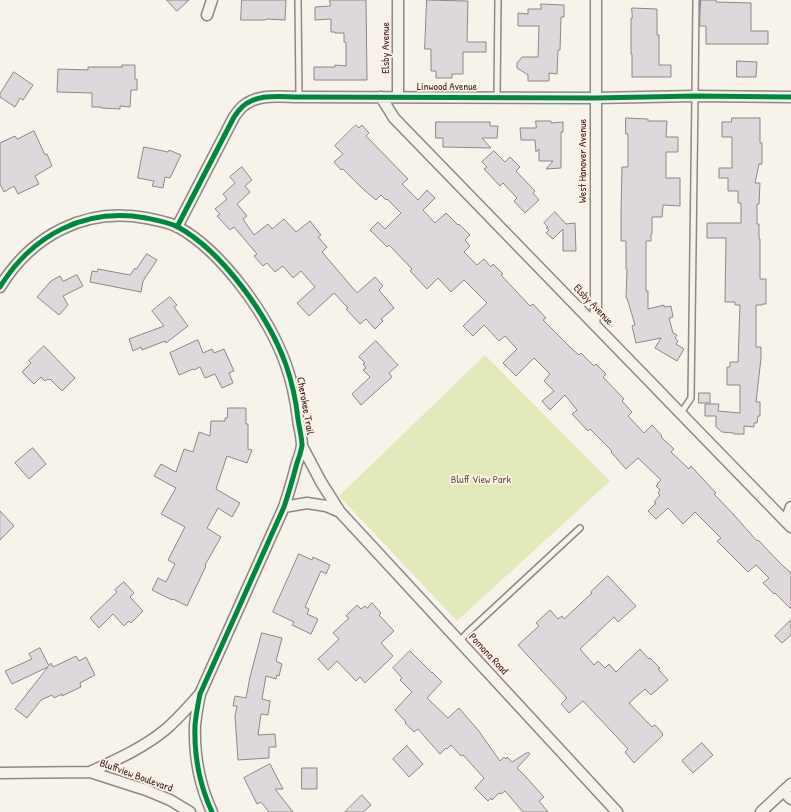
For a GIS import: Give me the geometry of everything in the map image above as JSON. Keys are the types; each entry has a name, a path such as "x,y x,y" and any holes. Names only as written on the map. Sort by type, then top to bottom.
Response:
{"street":[{"path":"208,15 212,0"},
{"name":"Elsby Avenue","path":"398,0 398,97"},
{"name":"West Hanover Avenue","path":"594,323 596,310 596,0"},
{"name":"Linwood Avenue","path":"177,227 234,117 241,107 251,100 262,97 791,97"},
{"name":"Elsby Avenue","path":"381,97 394,118 788,524"},
{"name":"Cherokee Trail","path":"0,287 15,266 30,250 48,236 74,223 112,215 134,216 157,220 177,227 211,252 245,291 262,316 276,341 286,366 292,388 297,409 302,446 284,507 200,694 195,724 195,749 199,775 212,812"},
{"name":"Pomona Road","path":"302,446 321,482 340,512 617,812"},
{"name":"Pomona Road","path":"284,507 307,503 326,506 340,512"},
{"path":"788,524 791,507"},
{"name":"Cherokee Trail","path":"90,772 147,743 165,730 200,694"},
{"name":"Bluffview Boulevard","path":"0,773 90,772 146,790 170,800 190,812"},
{"path":"762,812 787,787 791,799"}],"lane":[{"path":"298,0 299,96"},
{"path":"498,0 498,97"},
{"path":"681,413 691,398 696,0"},
{"path":"460,641 580,528"}],"green space":[{"name":"Bluff View Park","path":"485,355 610,481 457,621 339,496"}],"building":[{"path":"167,0 189,0 177,11"},
{"path":"242,0 286,0 285,20 241,20"},
{"path":"330,0 366,0 367,80 314,80 314,67 335,67 335,65 346,66 346,42 344,42 344,33 331,32 331,19 315,20 315,7 330,6"},
{"path":"427,0 468,1 467,42 486,42 486,52 463,52 463,74 452,74 452,78 436,78 436,71 431,71 431,49 425,49"},
{"path":"701,0 751,3 751,31 768,31 768,44 706,44 706,26 700,26"},
{"path":"541,4 564,5 564,17 561,17 560,50 558,50 557,74 549,73 549,81 528,81 528,75 517,68 517,63 522,57 538,57 539,26 518,26 518,13 528,14 528,9 541,9"},
{"path":"632,8 657,9 659,65 671,65 671,77 632,77"},
{"path":"737,61 757,62 756,77 737,77"},
{"path":"122,65 135,65 137,90 131,90 130,107 120,106 120,109 92,107 92,93 57,92 58,69 88,70 88,67 122,67"},
{"path":"14,72 33,85 23,100 20,98 15,107 0,97 0,94"},
{"path":"626,118 648,119 648,121 667,121 666,137 678,137 678,152 666,152 666,178 680,178 680,206 663,205 662,217 652,217 651,241 646,241 646,291 648,291 648,309 664,305 664,307 671,306 673,317 669,318 673,333 677,335 675,338 678,341 676,344 684,349 677,361 655,348 661,338 636,343 632,326 635,325 626,298 626,241 621,241 621,212 622,167 628,167 628,134 626,134"},
{"path":"732,118 760,118 760,143 762,143 762,164 759,164 755,183 760,183 759,204 757,204 757,224 759,224 760,239 760,279 766,279 766,304 756,305 756,347 761,347 761,358 756,402 760,402 760,416 758,416 757,423 754,423 754,427 744,426 744,434 722,432 716,427 716,416 705,416 705,404 719,404 718,411 740,413 740,385 727,385 727,367 730,367 730,362 738,362 740,305 735,305 735,302 725,302 726,238 707,238 707,223 741,223 741,203 738,203 738,191 728,191 728,178 719,178 719,168 732,168 732,137 722,137 722,122 731,122"},
{"path":"536,121 551,121 551,123 563,122 563,132 561,132 561,168 546,169 553,161 539,161 539,149 536,152 535,140 521,140 520,128 536,128"},
{"path":"436,122 490,122 490,126 498,126 497,138 482,138 491,148 443,147 443,138 436,138"},
{"path":"356,125 359,128 362,125 369,133 366,136 408,179 402,184 418,200 427,190 435,198 423,210 435,223 446,213 458,225 459,224 470,235 465,240 470,246 464,252 477,265 484,259 491,267 493,264 503,274 501,275 530,306 533,304 546,318 543,320 571,348 579,355 581,353 594,366 596,364 606,374 603,377 624,399 622,401 632,412 628,416 644,433 652,425 662,436 661,437 674,449 671,452 689,469 691,466 716,493 714,494 757,541 758,540 791,573 791,609 763,583 769,578 756,565 748,572 717,541 721,538 695,512 683,524 668,508 656,519 648,511 656,503 654,502 660,495 658,493 660,490 656,486 661,480 638,458 626,469 611,452 612,451 590,429 588,431 572,414 577,410 565,395 550,410 542,401 554,391 544,381 550,374 534,358 516,376 503,363 517,349 505,336 499,341 484,325 473,336 463,326 487,303 464,280 451,292 438,278 427,289 410,271 412,269 389,245 387,247 370,230 378,222 385,229 401,213 381,195 376,200 343,169 341,170 334,162 343,154 335,146"},
{"path":"34,131 52,166 35,176 39,184 18,194 14,186 4,192 0,184 0,143 15,136 17,139"},
{"path":"144,147 168,152 169,150 181,155 170,178 165,177 163,188 152,186 154,181 138,178"},
{"path":"494,151 505,162 510,157 520,167 516,171 535,191 533,193 539,200 525,213 514,201 517,198 503,183 500,186 484,169 487,167 482,162"},
{"path":"242,167 252,180 245,186 250,192 237,204 247,216 243,219 254,235 268,224 272,229 284,219 296,232 310,221 321,235 318,237 327,247 322,252 357,293 375,277 383,286 379,290 394,308 381,319 383,321 375,329 366,319 360,324 334,293 309,316 297,303 315,287 301,271 293,278 283,266 275,272 267,263 263,266 254,256 257,254 234,227 230,230 217,216 220,214 215,209 227,199 223,194 235,183 230,177"},
{"path":"555,212 566,224 575,223 576,251 563,251 563,229 553,239 546,233 549,230 546,228 548,227 544,223"},
{"path":"147,254 157,260 143,281 141,292 90,282 92,271 97,272 98,269 130,275"},
{"path":"77,275 83,286 63,296 68,305 59,315 37,297 51,281 60,276 63,281"},
{"path":"170,297 177,305 174,307 188,326 166,343 165,341 142,350 141,347 133,351 129,339 164,326 152,311"},
{"path":"198,340 203,353 212,349 214,353 224,349 234,371 229,373 233,383 222,388 215,374 205,378 200,367 179,375 170,353"},
{"path":"376,341 398,365 389,373 392,377 361,405 352,394 370,377 363,370 366,368 363,364 365,363 359,357"},
{"path":"44,346 75,378 62,391 50,379 45,381 41,377 34,384 22,372 31,363 29,361"},
{"path":"699,393 710,393 710,403 699,403"},
{"path":"228,408 246,408 246,424 248,424 248,449 252,450 247,463 227,456 216,489 240,503 232,517 218,508 207,528 221,537 205,565 206,566 187,606 152,590 158,578 166,582 175,564 168,560 185,527 161,514 176,488 154,476 161,464 176,472 184,449 193,452 199,432 210,436 211,421 225,421 225,418 227,418"},
{"path":"33,448 46,464 29,479 15,463"},
{"path":"0,511 14,526 0,540"},
{"path":"299,554 312,560 313,557 330,565 326,574 321,571 305,607 309,609 307,614 318,619 311,634 292,625 294,622 273,612"},
{"path":"608,576 636,606 618,622 614,617 580,649 594,665 598,661 605,668 609,664 616,672 640,649 660,668 658,669 668,680 651,695 645,689 629,703 652,727 655,725 663,734 634,763 625,752 628,749 583,701 569,713 561,704 567,698 518,645 539,626 536,623 550,610 558,619 562,616 564,619"},
{"path":"124,582 134,593 130,597 143,611 131,623 129,621 124,626 113,614 99,628 90,618 117,592 115,590"},
{"path":"372,603 381,613 379,615 394,631 381,643 393,656 365,683 360,677 356,681 337,661 328,670 318,659 339,639 333,633 349,618 346,616 357,605 361,609 365,606 367,608"},
{"path":"791,620 791,635 782,643 775,636"},
{"path":"262,633 282,638 276,661 282,664 279,676 277,675 276,679 266,676 262,699 270,701 268,715 261,714 258,735 275,734 276,747 269,747 269,758 238,760 235,716 237,706 233,706 235,696 246,698"},
{"path":"40,648 49,666 51,663 53,667 76,656 79,661 86,657 95,675 80,683 81,687 62,696 62,694 54,698 52,695 41,700 27,718 15,709 48,667 12,684 5,671 32,659 29,654"},
{"path":"410,651 442,682 427,698 448,718 459,708 478,730 500,761 504,757 506,759 507,757 512,762 528,752 530,754 517,768 544,797 539,801 548,812 523,812 505,791 501,794 499,793 492,800 491,798 488,801 475,788 484,778 463,755 461,756 451,745 440,754 418,729 414,732 405,723 406,722 395,710 412,692 400,680 402,678 393,668"},
{"path":"702,743 713,755 693,773 682,761"},
{"path":"407,746 423,764 409,777 393,759"},
{"path":"270,764 283,789 275,789 293,812 269,812 261,802 257,804 244,778"},
{"path":"302,768 317,768 317,789 302,789"},
{"path":"362,795 371,805 363,812 345,812"}],"cycle path":[{"path":"177,227 234,117 242,107 262,98 277,96 595,98 695,96 791,97"},
{"path":"0,287 13,269 44,239 81,221 102,217 124,216 166,222 178,227 195,238 227,269 256,307 278,346 286,365 296,405 302,439 301,450 284,507 200,694 197,710 195,747 198,769 207,801 212,812"}]}
